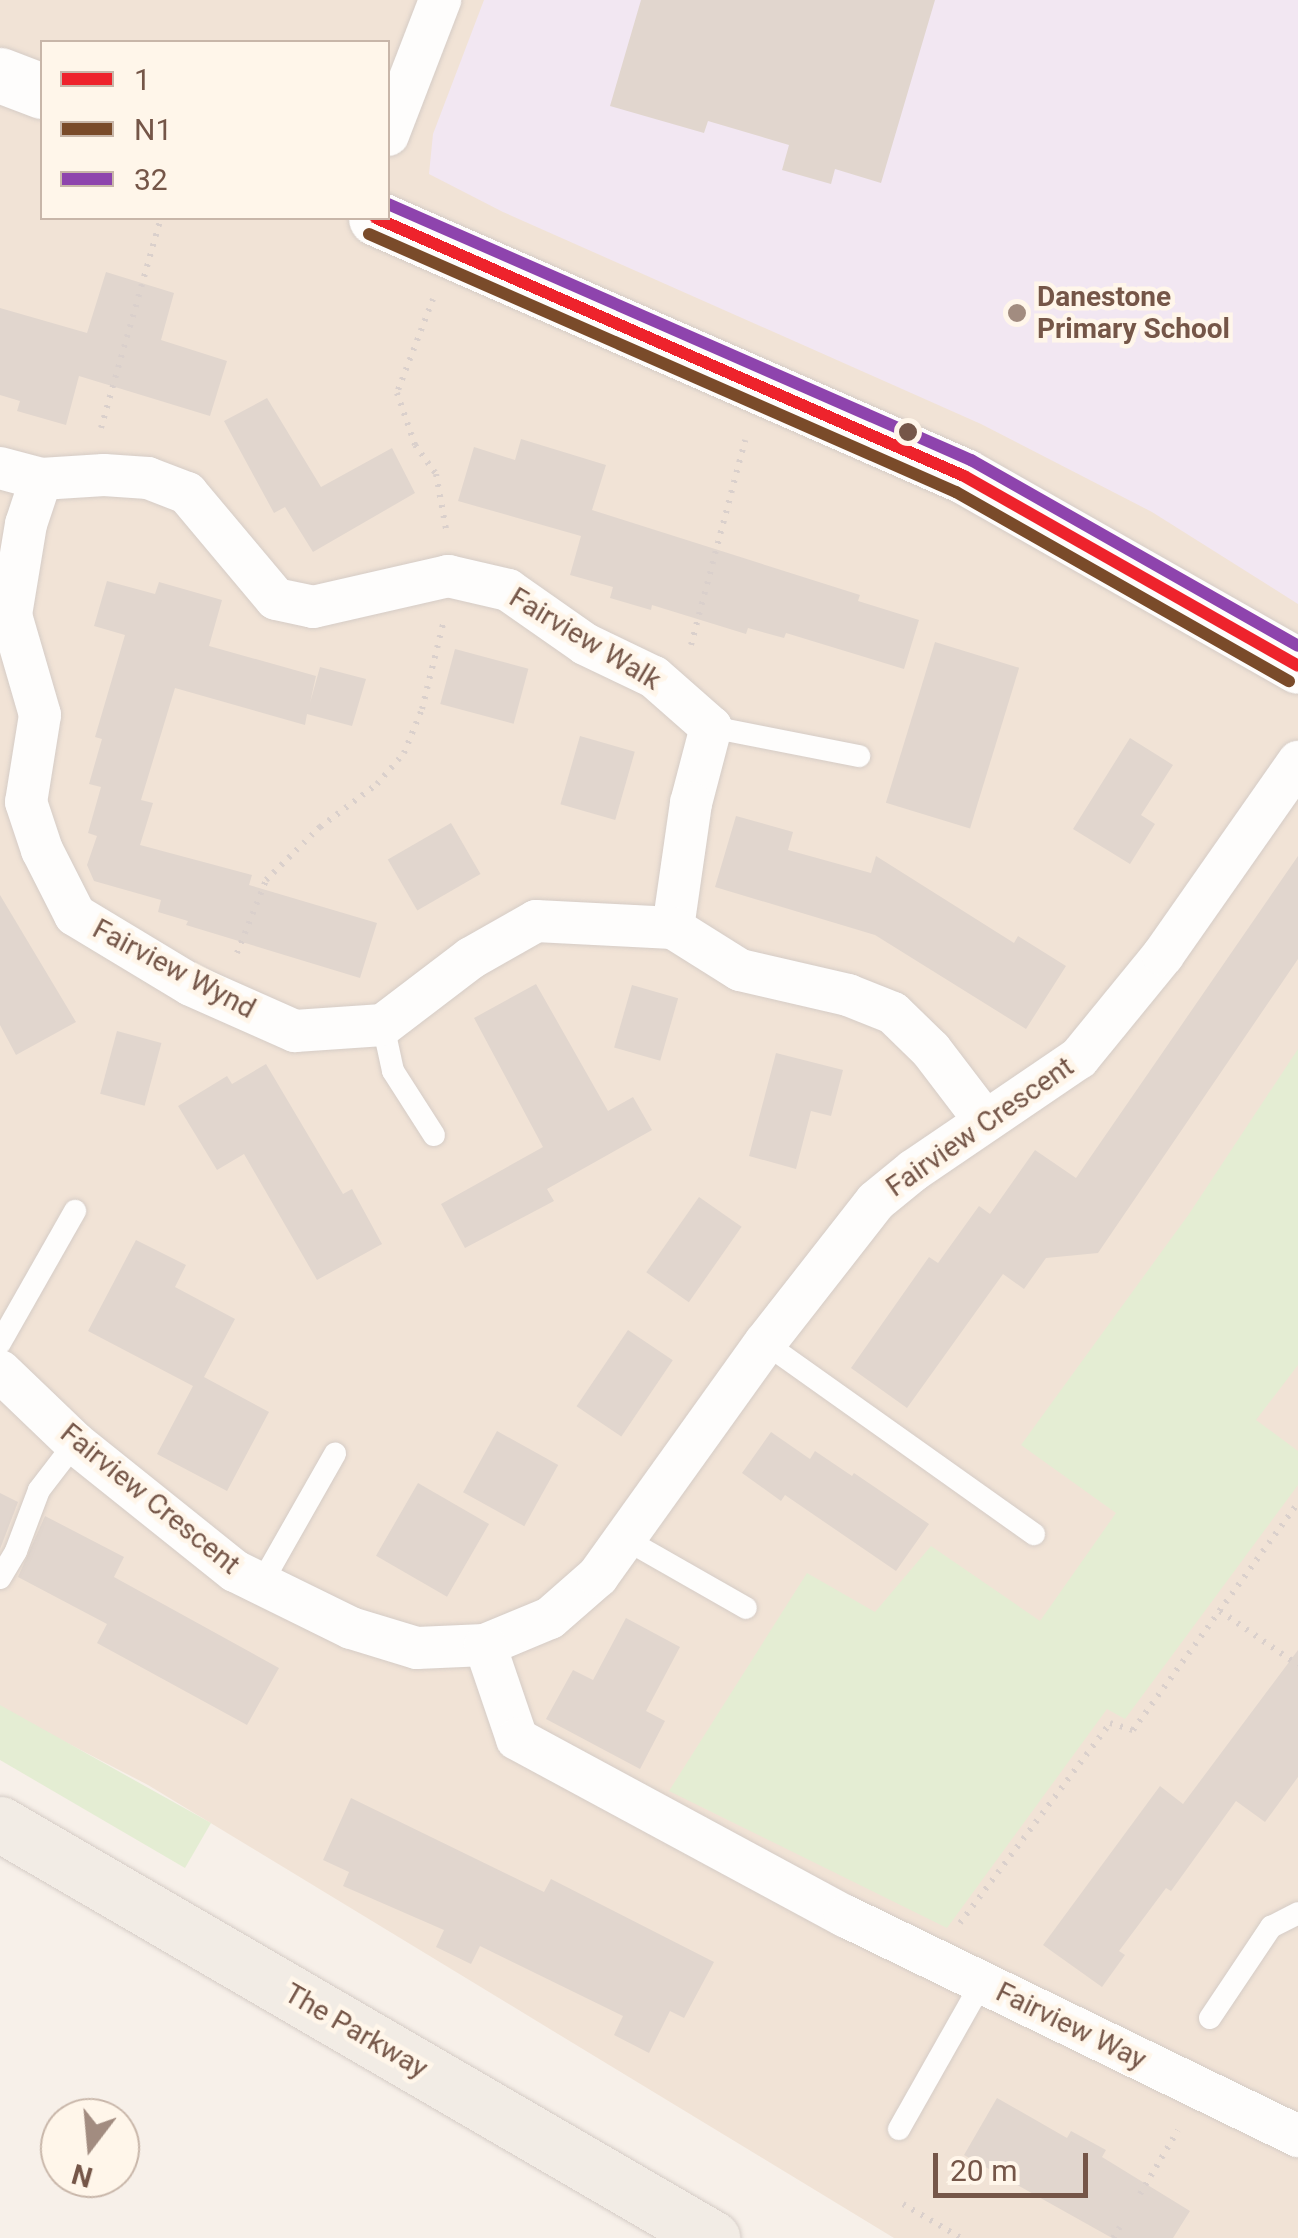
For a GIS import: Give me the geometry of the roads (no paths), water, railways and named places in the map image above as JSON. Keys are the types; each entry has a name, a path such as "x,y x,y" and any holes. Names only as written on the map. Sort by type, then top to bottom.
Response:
{"main road":[{"name":"The Parkway","path":"0,1824 712,2238"}],"street":[{"path":"390,130 440,0"},
{"path":"0,76 40,91"},
{"path":"381,220 964,476 1298,666"},
{"name":"Fairview Walk","path":"0,468 41,479 148,478 187,493 276,599 313,607 455,578 508,590 585,644 654,678 711,727"},
{"name":"Fairview Wynd","path":"41,479 26,524 11,615 40,715 13,802 75,915 212,994 295,1031 383,1025"},
{"path":"673,928 692,803 711,727"},
{"name":"Fairview Crescent","path":"0,1372 75,1443 235,1571 351,1628 417,1648 485,1646 550,1618 598,1576 765,1343 876,1201 1079,1058 1163,955 1298,762"},
{"path":"383,1025 471,958 536,921 673,928 740,970 848,995 893,1012 931,1050 985,1121"},
{"name":"Fairview Way","path":"485,1646 516,1740 845,1916 1298,2136"}],"lane":[{"path":"711,727 859,756"},
{"path":"383,1025 393,1071 434,1135"},
{"path":"0,1343 75,1211"},
{"path":"765,1343 1034,1534"},
{"path":"0,1578 16,1551 39,1490 75,1443"},
{"path":"261,1584 335,1454"},
{"path":"625,1539 746,1608"},
{"path":"1210,2018 1271,1927 1298,1913"},
{"path":"899,2129 982,1982"}],"place":[{"name":"Danestone Primary School","path":"1017,313"}]}
